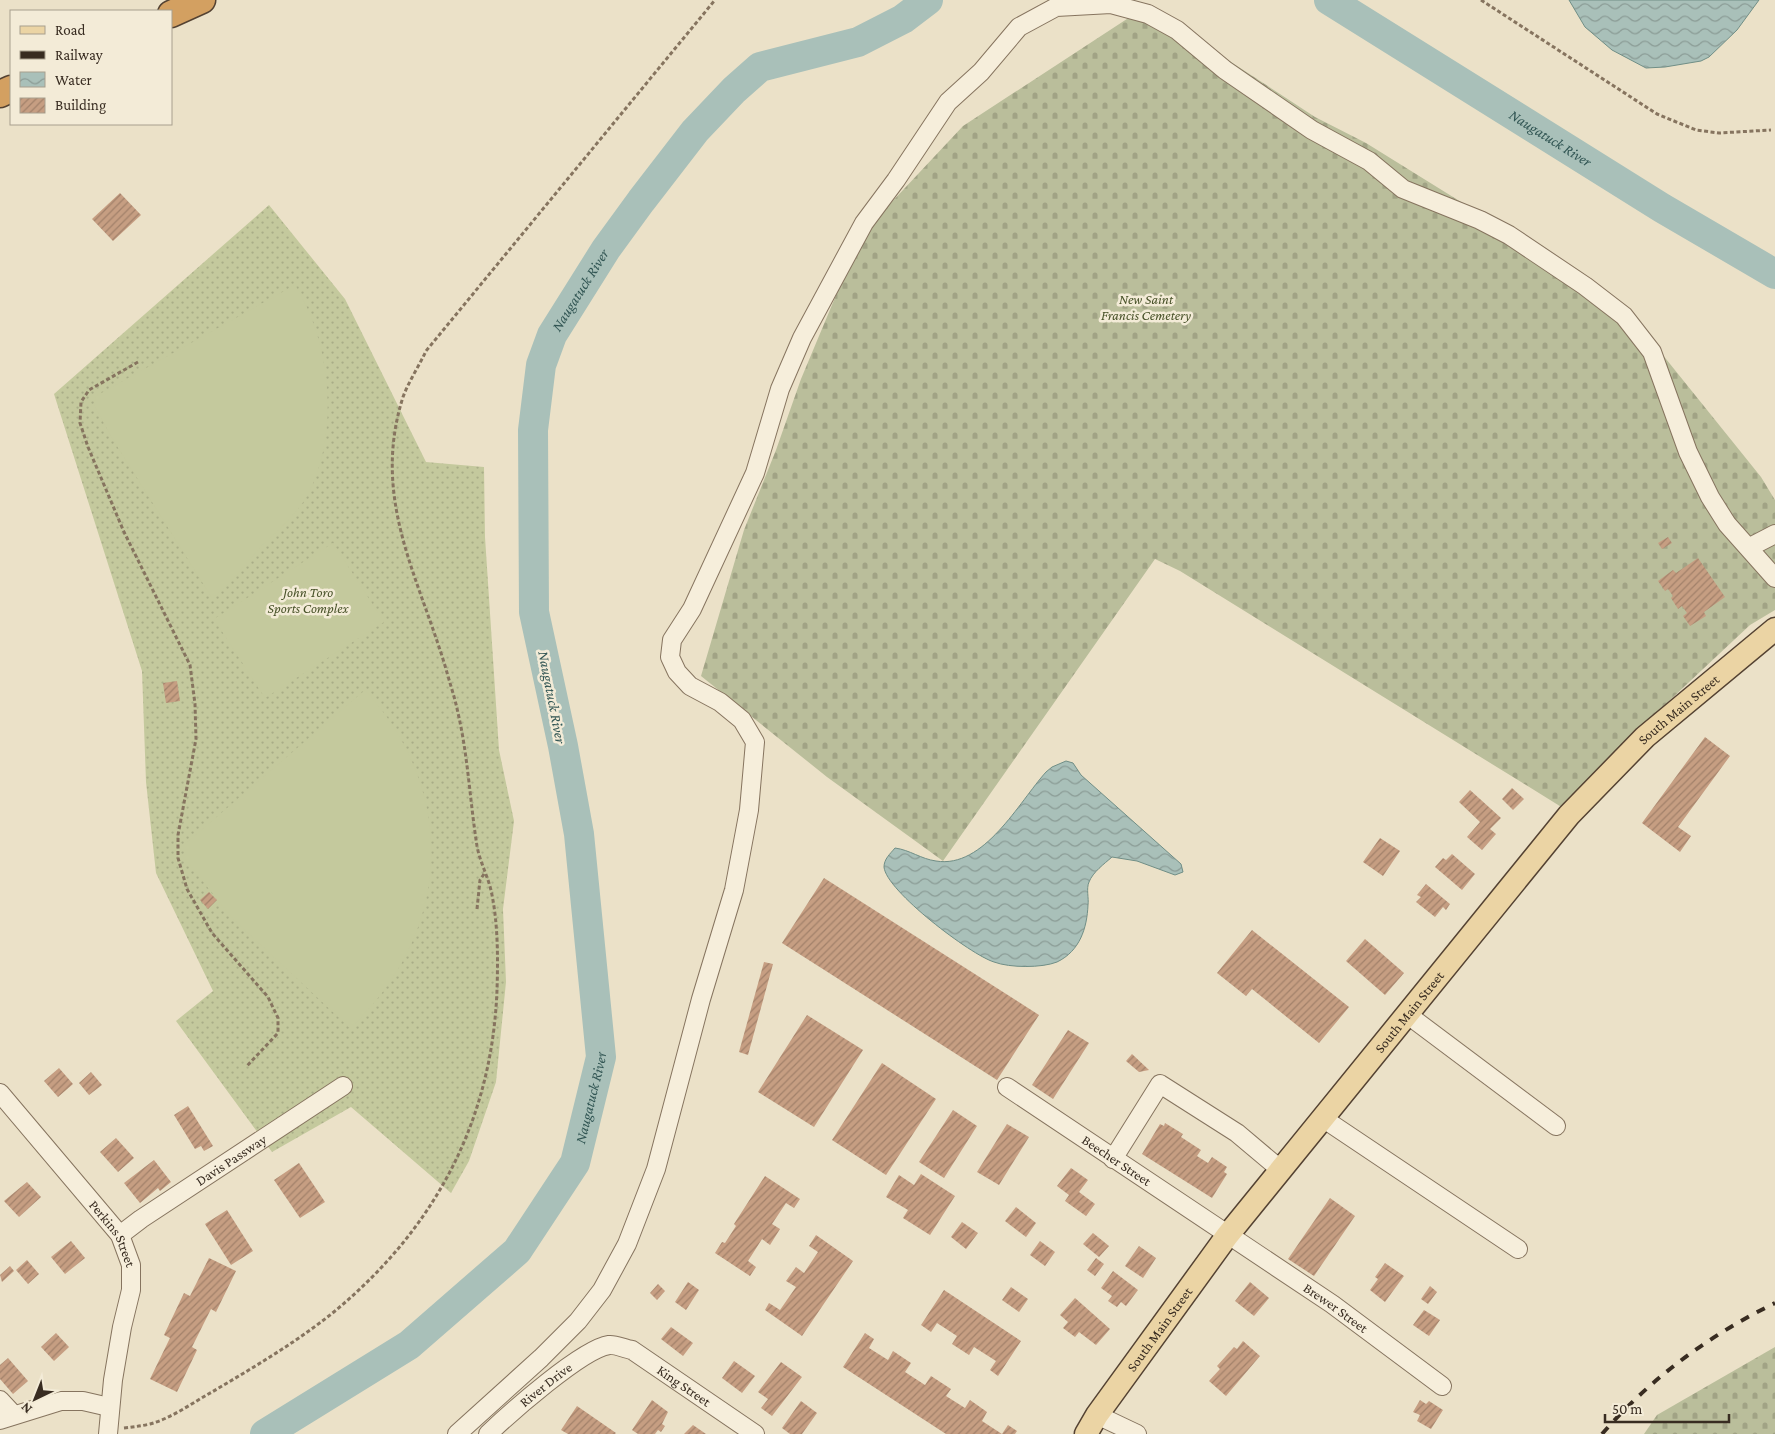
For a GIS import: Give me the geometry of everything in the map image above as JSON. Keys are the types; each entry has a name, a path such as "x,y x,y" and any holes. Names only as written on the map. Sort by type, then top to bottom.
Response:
{"highway":[{"path":"172,14 202,0"}],"main road":[{"name":"South Main Street","path":"1092,1424 1227,1236 1324,1119 1569,815 1645,737 1775,629"}],"street":[{"path":"457,1434 578,1321 602,1290 627,1244 656,1169 701,999 734,890 749,810 755,742 742,720 720,702 690,686 676,672 670,658 672,640 692,608 755,473 780,389 802,338 864,223 896,180 948,102 981,72 1019,27 1056,7 1111,4 1148,14 1177,30 1225,70 1312,130 1369,161 1404,189 1480,220 1509,235 1585,286 1624,316 1652,352 1688,452 1701,479 1727,524 1775,578"},
{"path":"1750,548 1775,534"},
{"path":"1408,1015 1556,1126"},
{"path":"1113,1159 1160,1084 1237,1133 1281,1170"},
{"name":"Davis Passway","path":"120,1235 150,1213 343,1086"},
{"name":"Beecher Street","path":"1007,1088 1227,1236"},
{"name":"Perkins Street","path":"0,1093 120,1235 131,1265 131,1290 122,1327 109,1407 108,1432"},
{"path":"1324,1119 1518,1249"},
{"name":"Brewer Street","path":"1227,1236 1332,1304 1442,1386"},
{"name":"River Drive","path":"488,1434 513,1411 580,1358 610,1345"},
{"name":"King Street","path":"610,1345 632,1350 755,1434"},
{"path":"0,1400 6,1417 62,1401 83,1401 109,1407"},
{"path":"1092,1424 1137,1434"}],"path":[{"path":"108,1432 152,1424 177,1412 314,1329 360,1291 395,1254 424,1218 446,1183 470,1130 490,1060 496,1026 498,961 492,894 478,850 458,714 439,648 405,550 391,484 391,454 396,426 404,394 426,351 715,0"},
{"path":"1481,0 1657,114 1696,130 1719,133 1771,130"},
{"path":"138,362 89,390 81,402 80,422 88,447 124,532 190,665 195,704 196,739 178,835 178,858 187,889 212,933 268,997 278,1018 278,1033 246,1067"},
{"path":"477,909 480,880 485,874"}],"green space":[{"name":"New Saint Francis Cemetery","path":"1133,15 1228,60 1315,117 1366,143 1511,233 1662,354 1761,477 1775,500 1775,610 1750,625 1638,730 1563,808 1180,571 1155,559 943,861 827,777 701,676 744,530 776,450 801,379 842,281 874,221 963,126"},
{"name":"John Toro Sports Complex","path":"269,205 345,299 426,462 484,467 485,537 499,750 514,821 503,909 506,982 496,1082 469,1161 451,1193 351,1107 272,1152 176,1021 213,991 156,873 146,782 142,671 54,394"},
{"path":"295,285 317,333 323,360 327,388 325,444 318,470 304,502 230,582 212,598 112,438 94,405 96,396"},
{"path":"333,543 384,622 265,698 214,619"},
{"path":"365,690 396,730 417,773 428,817 431,862 424,906 409,950 384,990 350,1028 233,919 185,859 185,844"},
{"path":"1775,1347 1775,1434 1644,1434 1657,1415"}],"water":[{"path":"1569,0 1759,0 1737,30 1709,57 1701,61 1646,68 1612,50 1585,27"},
{"path":"1066,761 1073,763 1081,775 1181,864 1183,872 1175,875 1137,861 1112,857 1096,872 1089,882 1084,930 1077,945 1071,952 1051,964 1017,966 994,962 967,948 914,906 888,878 884,867 885,862 895,848 936,861 953,861 970,855 999,831 1046,772"}],"building":[{"path":"120,193 141,215 113,241 92,219"},
{"path":"1668,537 1672,543 1662,549 1658,543"},
{"path":"1698,558 1725,597 1704,612 1706,616 1690,626 1683,616 1687,613 1682,606 1678,609 1668,589 1665,591 1658,581 1673,570 1676,573"},
{"path":"177,681 180,701 166,703 163,683"},
{"path":"1705,737 1730,756 1678,827 1691,836 1680,852 1642,823"},
{"path":"1512,788 1524,799 1513,810 1502,799"},
{"path":"1470,790 1501,818 1490,829 1496,834 1482,850 1467,837 1480,822 1459,802"},
{"path":"1380,838 1400,851 1383,876 1363,862"},
{"path":"1452,854 1475,874 1462,890 1435,867 1443,858 1446,860"},
{"path":"824,878 1039,1015 997,1080 782,943"},
{"path":"1426,884 1450,904 1446,910 1443,907 1435,917 1416,902 1421,897 1417,895"},
{"path":"209,892 217,900 208,909 200,900"},
{"path":"1252,930 1349,1007 1319,1043 1252,989 1246,996 1217,973"},
{"path":"1365,939 1404,973 1385,995 1346,961"},
{"path":"764,962 773,964 748,1055 739,1052"},
{"path":"807,1015 863,1050 814,1127 758,1092"},
{"path":"1068,1030 1089,1043 1053,1099 1032,1085"},
{"path":"1132,1054 1149,1070 1139,1072 1126,1061"},
{"path":"882,1063 936,1099 886,1175 832,1140"},
{"path":"59,1068 73,1084 58,1097 44,1081"},
{"path":"91,1072 102,1085 89,1095 79,1083"},
{"path":"188,1106 213,1146 204,1151 201,1146 195,1149 174,1115"},
{"path":"953,1110 977,1126 944,1178 919,1162"},
{"path":"1165,1123 1183,1134 1181,1137 1201,1150 1197,1156 1208,1163 1212,1157 1227,1167 1224,1172 1227,1174 1212,1198 1142,1154 1160,1124 1164,1126"},
{"path":"1007,1124 1029,1137 999,1185 977,1172"},
{"path":"116,1138 134,1158 118,1172 100,1152"},
{"path":"154,1160 171,1182 160,1191 158,1188 140,1203 124,1183"},
{"path":"299,1163 325,1202 300,1218 274,1180"},
{"path":"1071,1168 1088,1180 1079,1192 1095,1204 1086,1216 1065,1201 1069,1195 1057,1186"},
{"path":"921,1174 955,1196 930,1235 903,1218 908,1210 886,1197 899,1175 914,1185"},
{"path":"765,1176 800,1199 794,1208 786,1203 772,1224 780,1229 770,1245 762,1239 748,1261 756,1267 750,1276 715,1253 722,1242 725,1243 736,1226 734,1224"},
{"path":"27,1182 41,1197 19,1217 4,1201"},
{"path":"1330,1198 1355,1216 1314,1276 1288,1259"},
{"path":"1016,1207 1036,1223 1026,1237 1005,1221"},
{"path":"227,1210 253,1251 231,1265 205,1224"},
{"path":"962,1222 978,1233 966,1249 951,1237"},
{"path":"1093,1233 1109,1246 1099,1257 1083,1244"},
{"path":"816,1235 853,1261 802,1336 765,1310 769,1303 780,1310 796,1287 786,1281 796,1267 804,1273 818,1252 809,1246"},
{"path":"71,1241 85,1258 65,1274 51,1257"},
{"path":"1040,1241 1055,1252 1045,1266 1030,1255"},
{"path":"1139,1246 1156,1258 1143,1278 1125,1266"},
{"path":"209,1258 236,1271 216,1312 211,1309 192,1347 197,1350 177,1392 150,1379 170,1338 164,1335 184,1293 190,1296"},
{"path":"1096,1258 1104,1264 1095,1276 1087,1270"},
{"path":"27,1260 39,1274 28,1284 16,1270"},
{"path":"1385,1263 1404,1276 1385,1302 1370,1290 1378,1279 1375,1277"},
{"path":"10,1266 14,1271 2,1282 0,1275"},
{"path":"1113,1271 1138,1290 1126,1306 1121,1302 1117,1307 1108,1301 1112,1296 1101,1288"},
{"path":"688,1282 699,1290 686,1310 675,1302"},
{"path":"1250,1282 1269,1298 1254,1316 1235,1301"},
{"path":"658,1284 665,1291 657,1300 650,1293"},
{"path":"1430,1286 1437,1292 1428,1304 1421,1299"},
{"path":"1011,1287 1028,1299 1019,1312 1002,1300"},
{"path":"944,1290 1021,1341 998,1376 990,1370 996,1361 974,1347 969,1355 952,1344 957,1336 937,1323 931,1332 921,1325"},
{"path":"1075,1298 1110,1329 1096,1345 1079,1332 1075,1337 1063,1328 1068,1322 1060,1315"},
{"path":"1424,1310 1440,1320 1429,1336 1413,1325"},
{"path":"671,1327 693,1343 683,1356 661,1339"},
{"path":"56,1333 69,1347 54,1361 41,1347"},
{"path":"865,1333 874,1339 869,1348 888,1360 893,1351 911,1363 905,1372 925,1385 931,1376 951,1389 946,1396 965,1408 970,1400 987,1412 982,1421 1002,1434 946,1434 843,1367"},
{"path":"1243,1341 1260,1356 1226,1396 1209,1381 1220,1369 1217,1366 1234,1347 1237,1349"},
{"path":"8,1358 28,1381 13,1394 0,1379 0,1365"},
{"path":"734,1361 755,1376 742,1393 722,1378"},
{"path":"781,1362 802,1377 772,1416 761,1408 768,1399 758,1392"},
{"path":"652,1400 668,1412 662,1424 665,1426 661,1432 658,1430 655,1434 638,1434 632,1430"},
{"path":"1420,1400 1426,1404 1429,1401 1443,1410 1431,1429 1417,1421 1420,1415 1413,1412"},
{"path":"801,1401 817,1413 802,1434 790,1434 782,1428"},
{"path":"577,1406 616,1433 568,1434 561,1430"},
{"path":"693,1425 706,1434 684,1434"},
{"path":"1008,1425 1017,1431 1015,1434 1002,1434"}],"waterway":[{"name":"Naugatuck River","path":"265,1434 409,1345 517,1251 575,1163 601,1057 579,834 563,746 534,612 533,430 541,365 552,335 606,249 641,201 695,131 734,90 760,67 858,42 903,19 928,0"},
{"name":"Naugatuck River","path":"1329,0 1662,208 1775,274"}],"railway":[{"path":"1602,1434 1640,1395 1682,1360 1704,1344 1775,1303"}]}
